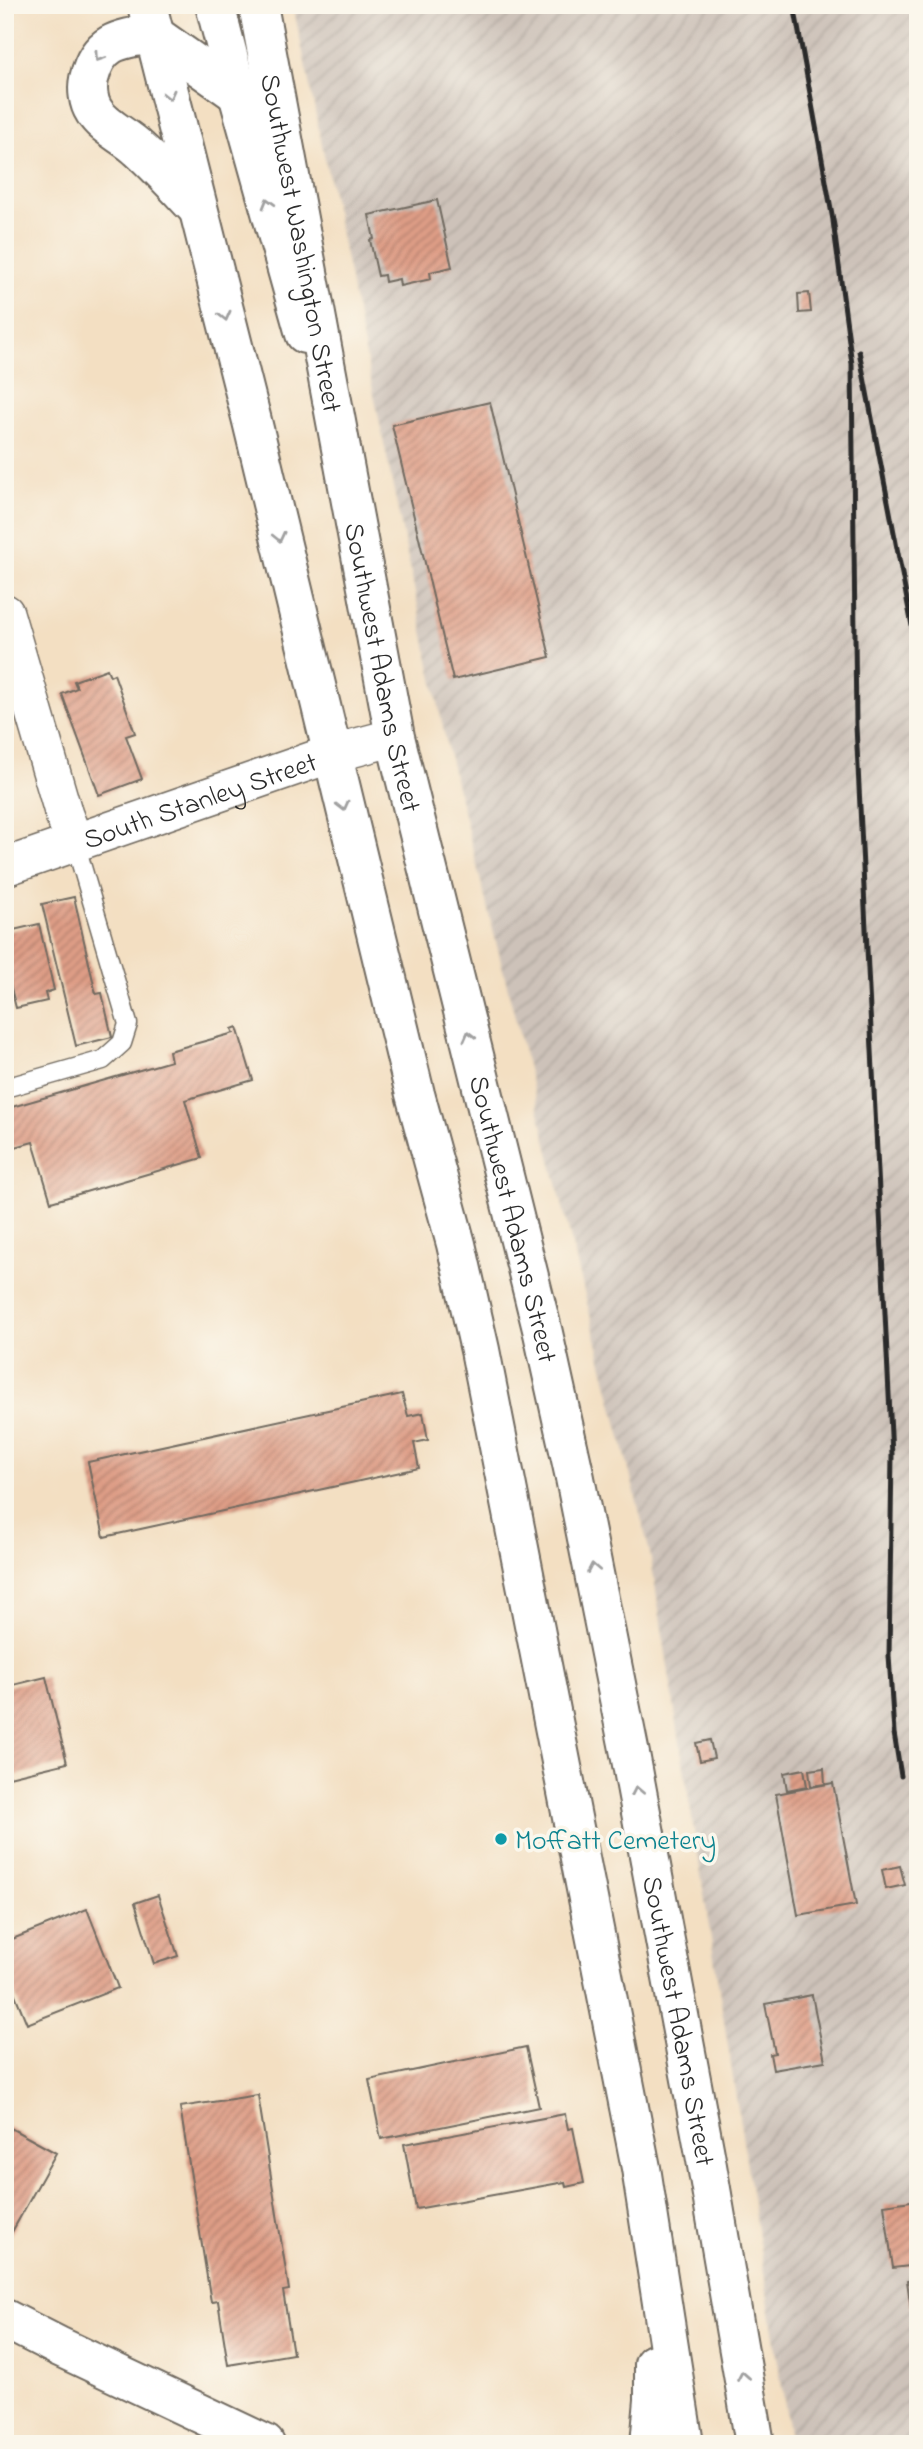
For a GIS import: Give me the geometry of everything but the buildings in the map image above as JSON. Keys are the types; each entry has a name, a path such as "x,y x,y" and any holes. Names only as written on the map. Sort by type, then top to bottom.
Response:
{"main road":[{"name":"Southwest Adams Street","path":"215,5 346,481 395,737 543,1333 574,1473 705,2154 755,2444"},
{"name":"Southwest Washington Street","path":"258,5 346,481"},
{"path":"150,20 238,94"},
{"path":"150,20 252,421 331,754 415,1094 456,1244 480,1350 612,2013 648,2207 684,2444"},
{"path":"150,20 102,48 92,67 88,88 93,110 108,127 138,147 198,208"},
{"path":"648,2207 654,2359 650,2444"},
{"path":"5,2319 265,2444"},
{"path":"58,2346 213,2444"}],"street":[{"path":"5,613 64,815 75,842"},
{"name":"South Stanley Street","path":"5,867 331,754 395,737"}],"lane":[{"path":"5,1088 103,1060 121,1043 128,1024 75,842"}],"shaded area":[{"path":"293,5 918,5 918,2444 791,2444 650,1553 448,751"}],"railway":[{"path":"794,5 835,231"},
{"path":"833,221 852,364 856,726 892,1455 889,1656 894,1733 901,1776"},
{"path":"859,351 918,657"}],"place":[{"name":"Moffatt Cemetery","path":"501,1839"}]}
